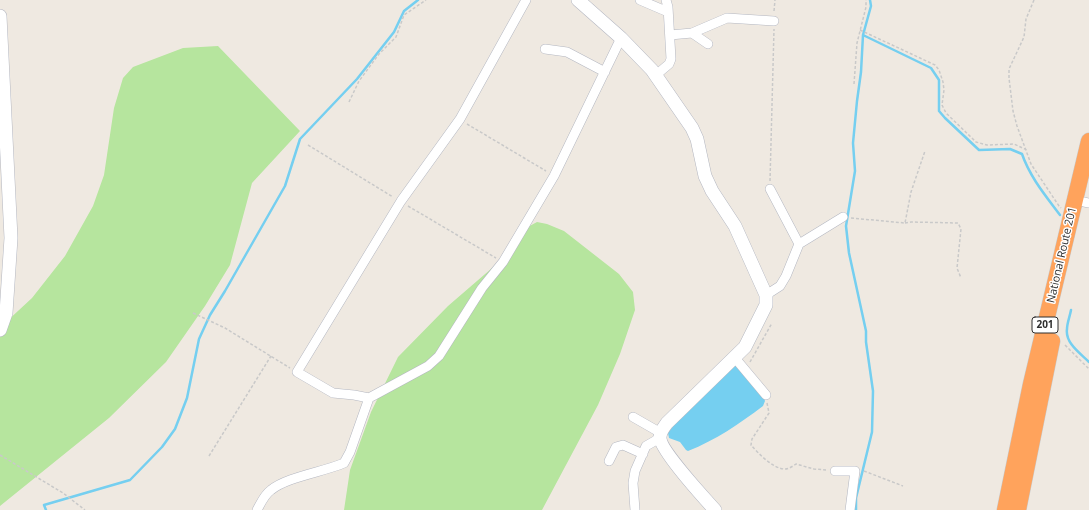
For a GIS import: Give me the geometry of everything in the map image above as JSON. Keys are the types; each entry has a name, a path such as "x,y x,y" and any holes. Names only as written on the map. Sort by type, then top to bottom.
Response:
{"highway":[{"name":"National Route 201","path":"1018,510 1061,298 1082,206 1089,141"},
{"name":"National Route 201","path":"1005,510 1031,384 1089,184"}],"street":[{"path":"526,0 460,119 401,201 297,372 333,393 369,398 428,366 439,356 482,288 503,262 554,176 621,38"},
{"path":"578,0 621,38 652,70 692,128 697,139 705,176 712,191 735,226 766,295 766,305 745,348 667,423 660,435 646,446 635,471 632,484 635,510"},
{"path":"640,0 668,12"},
{"path":"656,75 669,64 671,59 666,0"},
{"path":"0,16 11,238 6,313 0,330"},
{"path":"670,34 692,33 727,18 774,21"},
{"path":"692,33 708,44"},
{"path":"545,49 567,52 605,72"},
{"path":"770,189 799,244"},
{"path":"766,295 780,286 799,244 843,217"},
{"path":"735,358 765,394"},
{"path":"256,510 264,497 271,490 283,483 344,463 350,452 369,398"},
{"path":"633,417 660,435 663,446 670,456 715,510"},
{"path":"609,461 616,447 623,445 643,454"},
{"path":"835,470 855,472 850,510"}],"path":[{"path":"349,102 359,81 379,54 396,37 404,14 426,0"},
{"path":"770,189 775,0"},
{"path":"854,84 857,43 866,7 866,0"},
{"path":"1034,0 1026,19 1024,37 1009,69 1013,111 1031,164 1058,206 1082,206"},
{"path":"860,30 935,65 940,70 943,82 944,90 942,105 946,113 976,142 987,146 1014,144 1027,150"},
{"path":"460,119 554,176"},
{"path":"308,145 503,262"},
{"path":"905,223 911,192 925,151"},
{"path":"843,217 905,223 958,223 961,229 957,268 961,278"},
{"path":"193,313 225,328 297,372"},
{"path":"746,370 772,323"},
{"path":"1053,338 1062,342 1089,369"},
{"path":"209,456 271,356"},
{"path":"765,394 770,413 752,439 751,445 766,461 783,470 796,464 814,469 835,470"},
{"path":"0,455 62,493 85,510"},
{"path":"855,472 860,470 902,486"}],"green space":[{"path":"218,46 300,131 252,183 230,265 205,306 166,362 109,418 0,506 0,326 32,298 65,256 93,206 104,175 114,108 123,78 133,67 183,48"},
{"path":"537,222 547,224 564,231 619,274 633,292 635,310 620,354 598,405 542,510 344,510 350,470 371,412 398,357 448,306 499,262 526,228"}],"water":[{"path":"736,364 762,393 765,401 763,406 727,431 688,451 680,442 669,438 668,433 673,426"}],"waterway":[{"path":"46,510 44,505 130,480 162,447 175,429 187,398 199,339 210,315 285,186 300,139 357,79 394,32 404,11 418,0"},
{"path":"856,510 856,498 872,432 873,391 866,342 866,331 849,253 846,226 855,171 853,143 861,72 863,35 871,6 870,0"},
{"path":"863,35 931,68 939,80 939,111 945,118 979,150 1010,149 1022,154 1043,193 1060,215"},
{"path":"1071,310 1067,327 1068,339 1089,362"}]}
